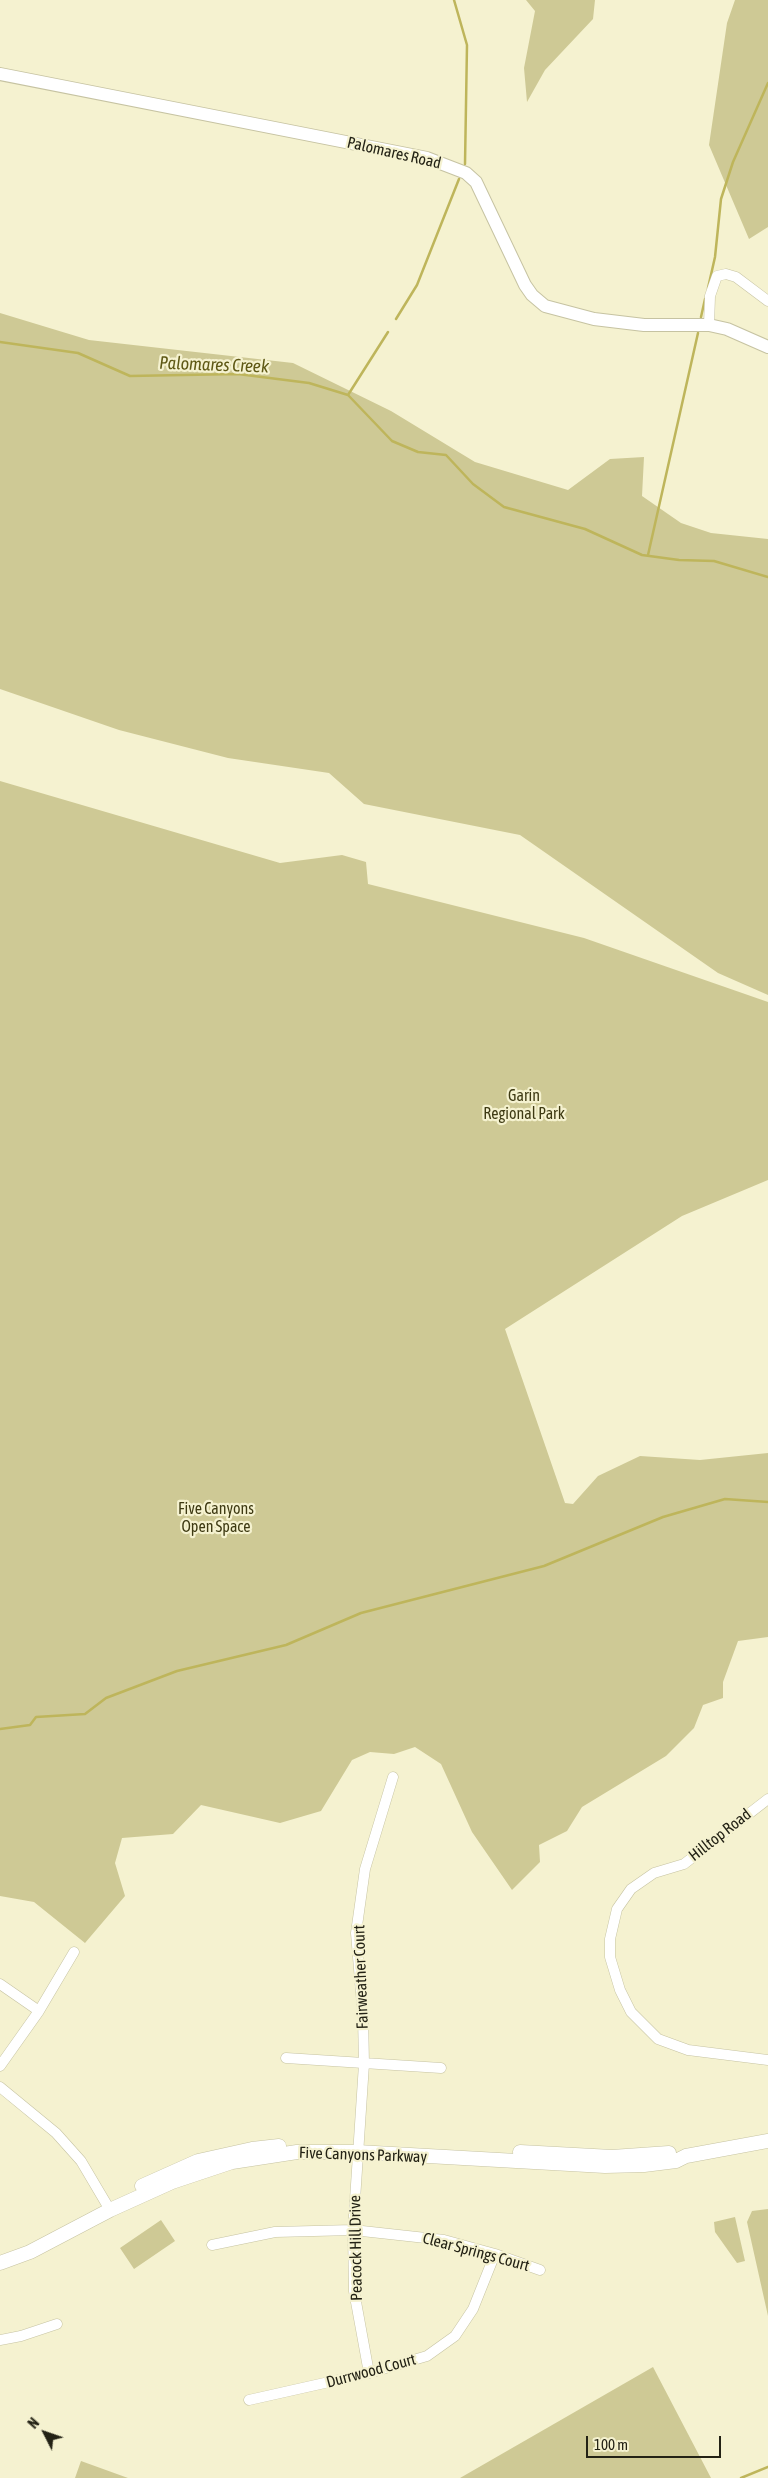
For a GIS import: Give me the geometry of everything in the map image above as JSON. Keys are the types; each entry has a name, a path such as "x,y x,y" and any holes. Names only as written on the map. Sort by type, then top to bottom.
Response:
{"main road":[{"name":"Five Canyons Parkway","path":"0,2263 30,2252 161,2176 198,2161 252,2149 299,2144 358,2148 612,2157 676,2152 686,2156 768,2141"},
{"name":"Five Canyons Parkway","path":"0,2254 34,2243 109,2207"}],"street":[{"name":"Palomares Road","path":"0,74 427,158 466,173 476,182 482,191 525,286 545,306 559,311 602,320 644,325 709,325 727,329 768,347"},
{"path":"709,325 710,296 717,276 726,274 736,277 768,301"},
{"name":"Fairweather Court","path":"358,2148 364,2064 363,2016 356,1933 365,1869 393,1776"},
{"name":"Hilltop Road","path":"768,1800 756,1806 684,1864 654,1873 630,1890 617,1909 610,1939 610,1956 623,1998 630,2012 658,2039 688,2050 768,2060"},
{"path":"0,2066 39,2011 74,1952"},
{"path":"0,1984 39,2011"},
{"path":"286,2058 441,2068"},
{"path":"0,2087 56,2133 81,2161 109,2207"},
{"name":"Peacock Hill Drive","path":"358,2148 353,2230 354,2291 369,2373"},
{"name":"Clear Springs Court","path":"212,2245 275,2232 353,2230 444,2240 495,2254 540,2270"},
{"name":"Durrwood Court","path":"249,2400 369,2373 427,2356 455,2336 473,2309 495,2254"},
{"path":"0,2340 20,2336 57,2324"}],"green space":[{"path":"526,0 595,0 593,19 545,70 527,102 524,68 535,11"},
{"path":"735,0 768,0 768,227 749,239 709,145 727,23"},
{"path":"0,313 89,340 293,363 391,411 475,462 568,490 610,459 644,457 642,496 681,523 711,533 768,539 768,995 718,973 520,835 364,804 329,773 228,758 119,730 0,689"},
{"path":"0,781 280,863 342,855 366,862 368,884 584,938 768,1002 768,1180 682,1216 505,1329 565,1503 573,1504 598,1476 640,1456 700,1460 768,1453 768,1637 738,1641 723,1682 723,1698 703,1705 694,1728 666,1756 582,1807 567,1831 539,1845 540,1862 512,1890 472,1832 441,1764 415,1747 394,1754 370,1752 352,1760 321,1811 280,1823 201,1805 173,1834 122,1838 115,1863 125,1896 85,1943 34,1902 0,1896"},
{"path":"768,2209 768,2316 747,2222 752,2211"},
{"path":"735,2217 745,2261 737,2263 715,2232 714,2222"},
{"path":"161,2220 175,2241 134,2269 120,2248"},
{"path":"653,2367 711,2478 460,2478"},
{"path":"81,2461 128,2478 75,2478"}],"waterway":[{"path":"454,0 467,45 465,164"},
{"path":"708,288 715,257 721,199 733,162 768,83"},
{"path":"396,319 417,285 459,179"},
{"path":"701,317 705,299"},
{"path":"348,395 388,332"},
{"path":"648,555 698,333"},
{"name":"Palomares Creek","path":"0,342 78,353 130,376 238,374 309,383 348,395 392,441 418,452 446,455 473,484 504,507 585,529 642,555 679,560 714,561 768,577"},
{"path":"0,1729 30,1725 36,1717 85,1714 106,1698 177,1671 286,1645 361,1613 544,1566 663,1517 725,1499 768,1502"},
{"path":"741,2478 768,2467"}],"park label":[{"name":"Garin Regional Park","path":"524,1105"},
{"name":"Five Canyons Open Space","path":"216,1518"}]}
